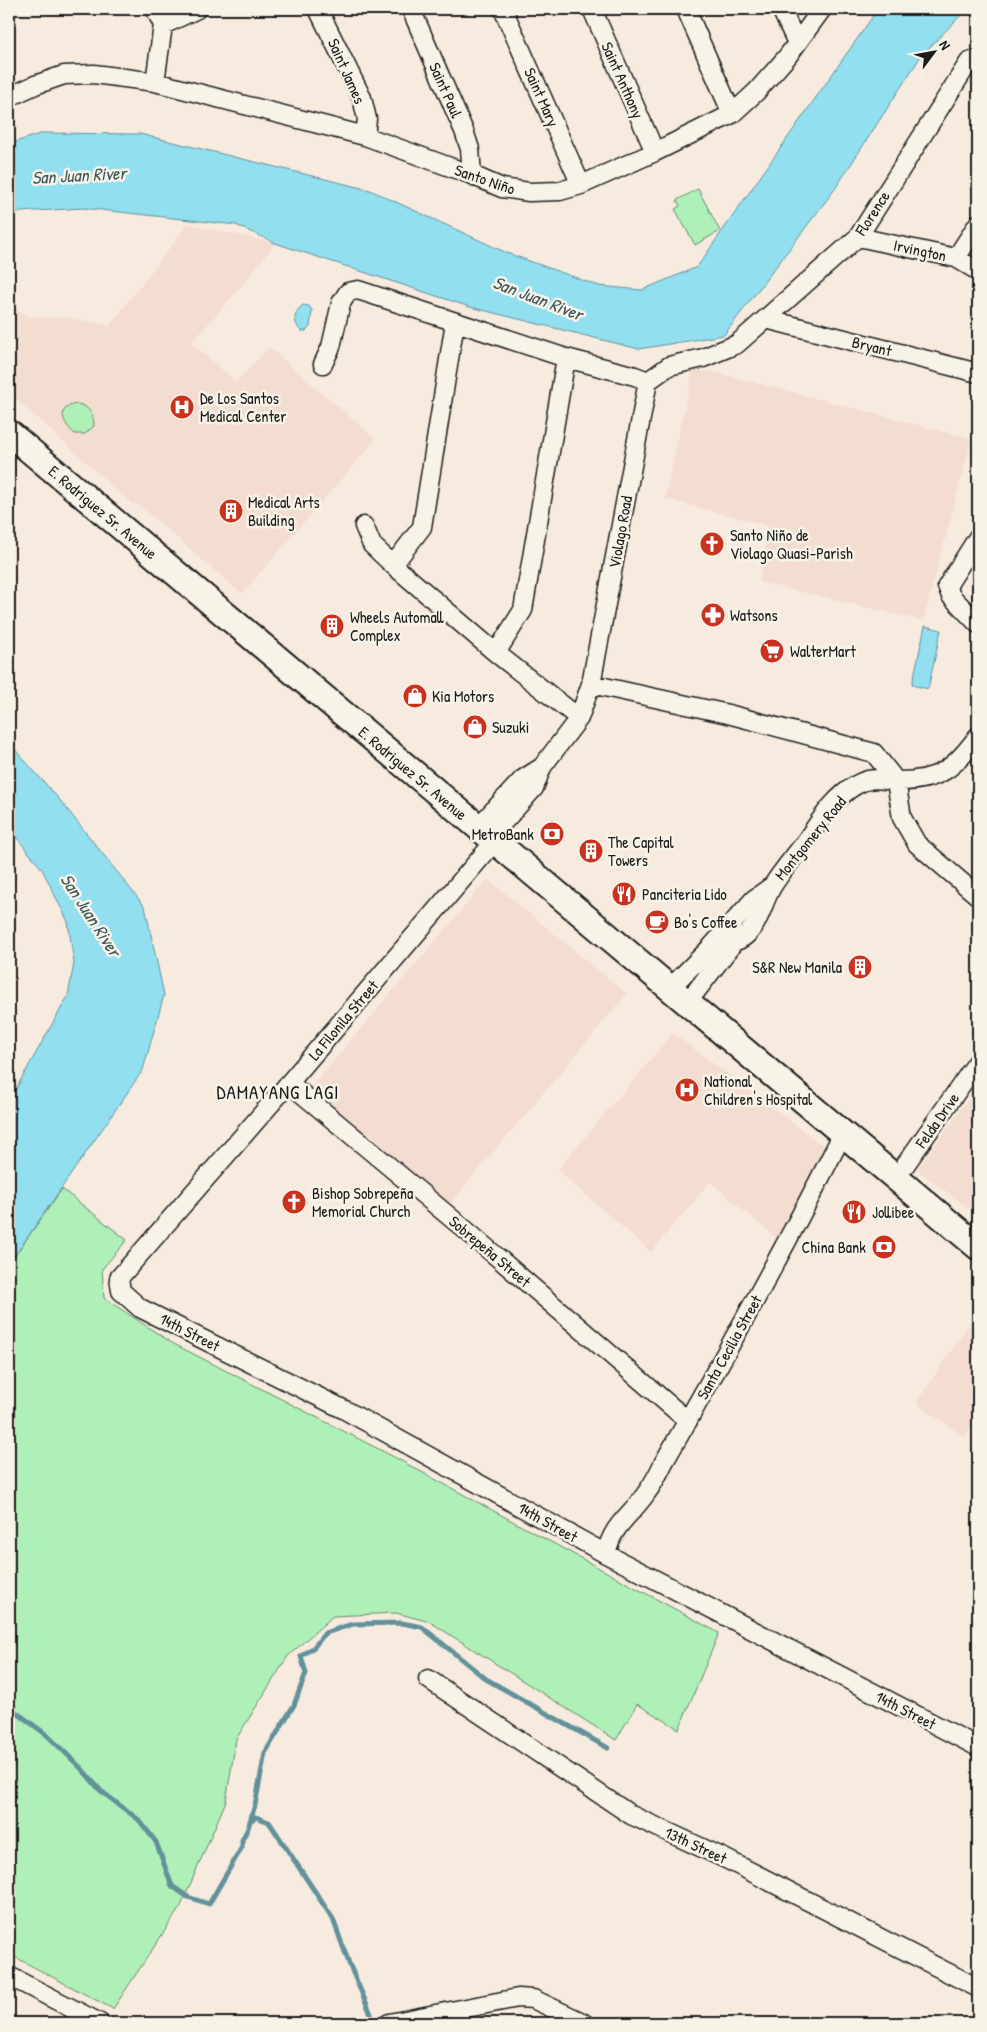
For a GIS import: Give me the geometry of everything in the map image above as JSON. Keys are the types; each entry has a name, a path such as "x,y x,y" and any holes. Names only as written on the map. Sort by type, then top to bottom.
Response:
{"main road":[{"name":"E. Rodriguez Sr. Avenue","path":"9,434 978,1247"}],"street":[{"path":"155,9 163,25 155,82"},
{"path":"163,25 197,9"},
{"name":"Saint James","path":"318,9 362,98 367,118 365,136"},
{"name":"Saint Paul","path":"411,9 464,131 470,149 472,175"},
{"name":"Saint Mary","path":"503,9 581,185"},
{"name":"Saint Anthony","path":"592,9 655,152"},
{"path":"686,9 732,114"},
{"path":"781,9 797,43"},
{"name":"Santo Niño","path":"9,97 64,75 94,74 155,82 365,136 472,175 502,188 530,192 560,190 581,185 655,152 732,114 756,92 788,57 822,9"},
{"name":"Florence","path":"648,381 669,366 703,358 737,344 858,237 969,62 974,60 978,62"},
{"path":"956,258 978,224"},
{"name":"Irvington","path":"858,237 956,258 978,271"},
{"path":"323,364 331,347 341,303 348,292 358,290 566,358 648,381"},
{"name":"Bryant","path":"766,319 978,373"},
{"path":"393,564 422,527 455,322"},
{"path":"496,653 523,610 566,358"},
{"name":"Violago Road","path":"487,835 534,788 542,766 578,718 591,684 648,381"},
{"path":"364,526 372,545 393,564 496,653 578,718"},
{"path":"978,537 947,586 951,596 978,624"},
{"path":"591,684 736,716 874,753 896,781 902,818 917,844 978,896"},
{"name":"Montgomery Road","path":"679,996 718,951 754,899 772,886 836,800 856,785 874,778 896,781 922,780 947,771 965,754 978,736"},
{"name":"La Filonila Street","path":"120,1291 119,1278 289,1083 487,835"},
{"name":"Felda Drive","path":"896,1178 978,1061"},
{"name":"Sobrepeña Street","path":"289,1083 468,1232 688,1420"},
{"name":"Santa Cecilia Street","path":"606,1554 610,1539 619,1524 647,1492 688,1420 792,1234 842,1133"},
{"name":"14th Street","path":"120,1291 140,1308 345,1410 606,1554 978,1747"},
{"name":"13th Street","path":"428,1679 631,1814 726,1859 978,1988"},
{"path":"9,1976 100,2023"},
{"path":"389,2023 518,1998 533,1999 584,2023"}],"shaded area":[{"name":"De Los Santos Medical Center","path":"188,224 275,243 248,278 192,343 236,382 269,347 376,439 242,594 136,503 133,505 9,393 9,305 30,317 70,318 109,326"},
{"path":"693,370 719,373 972,439 923,621 759,582 769,526 665,499"},
{"path":"488,879 627,994 449,1205 307,1092"},
{"name":"National Children's Hospital","path":"673,1033 826,1148 780,1241 710,1182 651,1252 557,1170"},
{"path":"978,1085 978,1215 917,1170"},
{"path":"978,1311 978,1417 964,1437 916,1403"}],"green space":[{"path":"698,189 720,231 695,245 675,209 680,206 677,200"},
{"path":"77,404 88,409 93,418 94,426 85,434 75,434 67,426 63,416 66,409"},
{"path":"62,1189 127,1240 102,1269 104,1298 172,1343 394,1457 719,1633 679,1729 637,1704 616,1740 430,1622 396,1613 333,1616 288,1656 236,1739 226,1801 181,1906 113,2009 9,1954 9,1264"}],"water":[{"name":"San Juan River","path":"878,9 967,9 921,56 835,189 724,335 639,349 470,307 275,243 236,225 83,208 21,212 9,215 9,144 43,133 140,134 370,190 507,253 599,286 642,290 697,267"},
{"path":"303,305 309,306 312,310 310,327 306,331 301,331 295,321 297,311"},
{"path":"925,626 941,630 928,689 912,685"},
{"name":"San Juan River","path":"9,743 59,799 145,907 164,995 143,1070 9,1264 9,1101 68,996 74,963 68,922 42,869 9,828"}],"waterway":[{"path":"9,1707 47,1735 81,1768 101,1791 139,1820 156,1842 172,1886 188,1897 209,1904 242,1847 242,1840 255,1805 265,1753 294,1705 306,1673 301,1656 314,1647 325,1633 353,1624 402,1623 422,1627 486,1679 608,1748"},
{"path":"251,1820 256,1817 269,1822 333,1919 350,1966 371,2014"}],"place":[{"name":"De Los Santos Medical Center","path":"182,407"},
{"name":"Medical Arts Building","path":"231,511"},
{"name":"Santo Niño de Violago Quasi-Parish","path":"712,544"},
{"name":"Watsons","path":"713,615"},
{"name":"Wheels Automall Complex","path":"332,626"},
{"name":"WalterMart","path":"772,651"},
{"name":"Kia Motors","path":"415,696"},
{"name":"Suzuki","path":"475,727"},
{"name":"MetroBank","path":"552,834"},
{"name":"The Capital Towers","path":"591,851"},
{"name":"Panciteria Lido","path":"624,894"},
{"name":"Bo's Coffee","path":"657,922"},
{"name":"S&R New Manila","path":"860,967"},
{"name":"National Children's Hospital","path":"687,1090"},
{"name":"Bishop Sobrepeña Memorial Church","path":"294,1202"},
{"name":"Jollibee","path":"854,1212"},
{"name":"China Bank","path":"884,1247"}],"district":[{"name":"DAMAYANG LAGI","path":"278,1092"}]}
